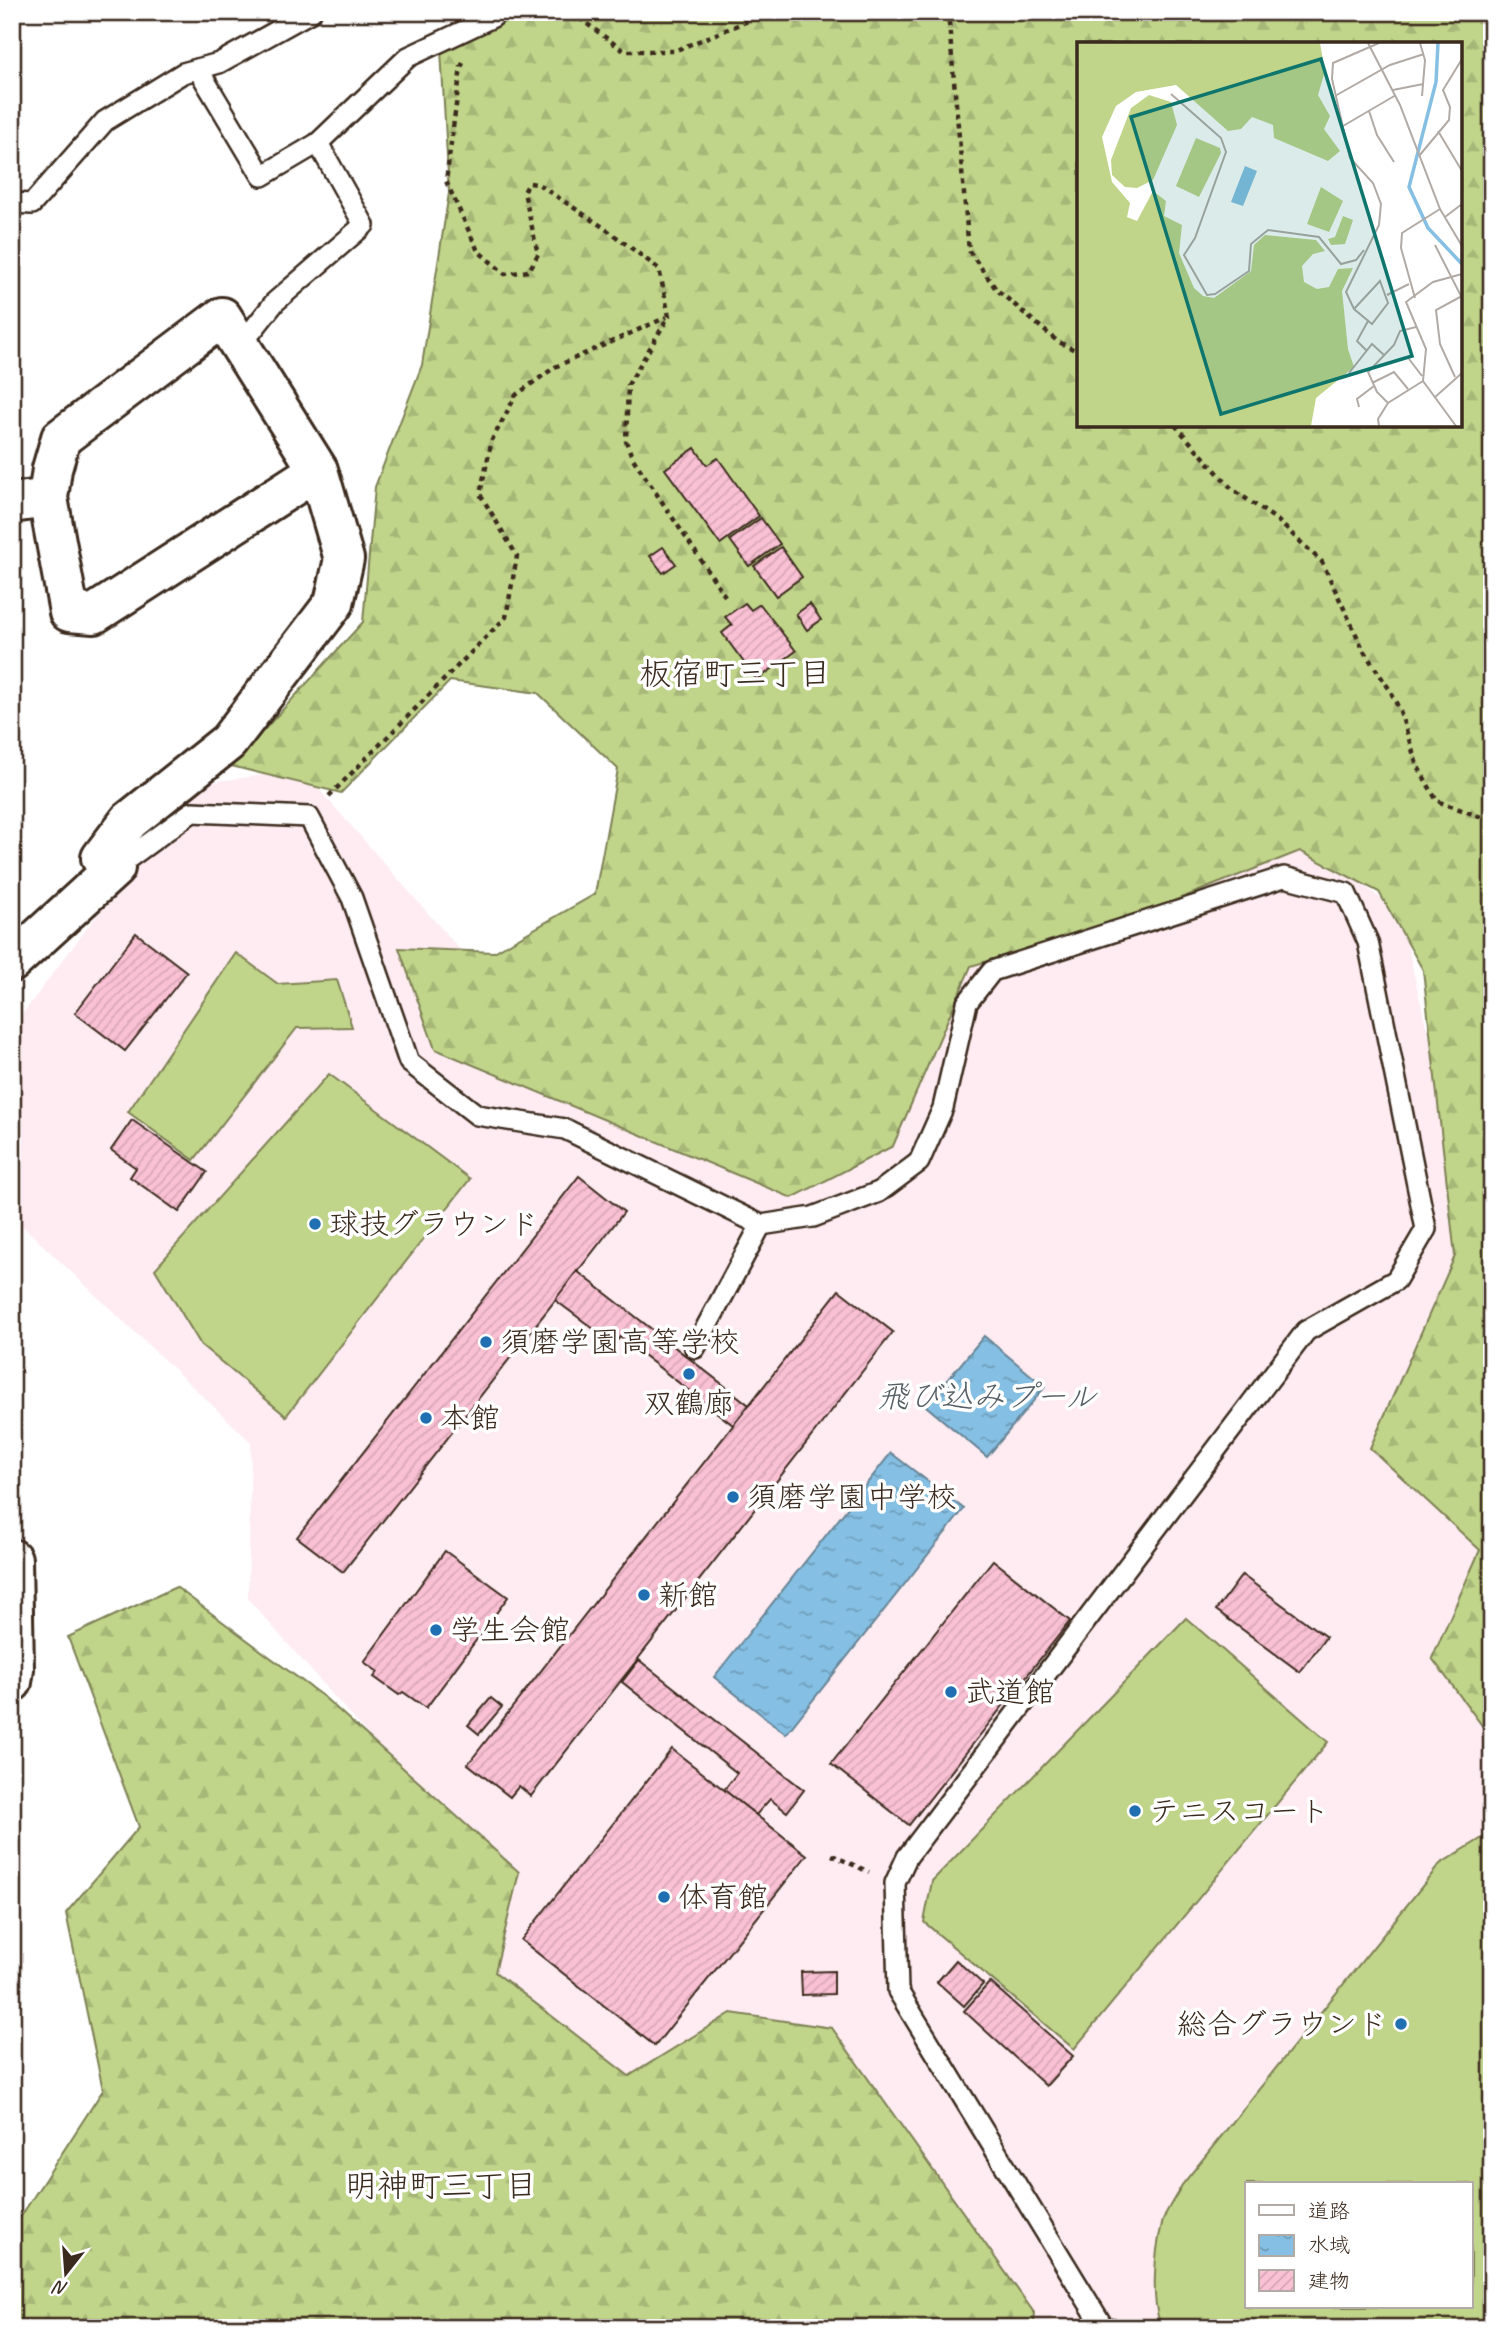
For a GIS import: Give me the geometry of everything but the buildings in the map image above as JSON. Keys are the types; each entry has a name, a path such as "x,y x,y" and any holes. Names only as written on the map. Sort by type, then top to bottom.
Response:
{"street":[{"path":"12,962 115,868 101,858 130,821 228,742 334,603 344,559 318,470 222,317 61,438 52,469 30,500 69,612 94,614 318,470"},
{"path":"12,1559 12,1682"}],"lane":[{"path":"12,203 32,204 105,121 183,73 219,63 310,12"},
{"path":"198,68 262,176 318,143 408,57 493,16"},
{"path":"240,346 275,302 364,225 318,143"},
{"path":"115,868 192,812 309,817 352,898 409,1062 477,1115 565,1129 761,1225 813,1217 878,1192 919,1162 943,1108 967,1003 992,971 1284,877 1346,893 1368,942 1426,1229 1396,1280 1306,1331 907,1857 895,1883 898,1991 1104,2328"},
{"path":"695,1348 761,1225"}],"path":[{"path":"571,12 624,51 674,51 769,12"},
{"path":"948,12 970,251 996,289 1057,341 1077,351"},
{"path":"493,16 461,67 446,181 478,251 505,274 528,271 538,254 524,192 529,183 538,184 603,227 659,269 669,316 628,385 626,441 632,457 725,596"},
{"path":"309,817 506,617 517,556 480,494 492,440 516,395 555,367 669,316"},
{"path":"1177,427 1232,489 1277,520 1322,562 1365,653 1401,711 1417,765 1437,801 1492,821"},
{"path":"832,1855 895,1883"}],"shaded area":[{"path":"302,770 588,1095 948,943 1312,846 1400,913 1492,1312 1492,2328 969,2328 633,2124 458,2009 492,1875 248,1599 251,1442 12,1216 12,1028 195,784"}],"green space":[{"path":"526,12 1492,12 1492,1739 1432,1658 1480,1550 1370,1448 1455,1256 1423,970 1379,892 1300,851 1146,912 971,966 893,1146 792,1198 435,1049 399,948 494,952 595,894 618,769 538,693 450,681 341,793 231,766 363,622 375,487 422,365 449,193 441,50"},
{"path":"236,953 278,984 337,980 352,1027 297,1028 194,1160 128,1112"},
{"name":"球技グラウンド","path":"329,1074 470,1179 286,1416 201,1345 155,1269"},
{"path":"176,1587 325,1698 519,1872 495,1972 629,2076 731,2013 832,2028 1035,2314 1033,2328 12,2328 12,2230 103,2090 66,1913 139,1827 68,1637"},
{"name":"テニスコート","path":"1186,1618 1328,1742 1074,2049 924,1922 932,1881"},
{"name":"総合グラウンド","path":"1492,1832 1492,2328 1162,2328 1155,2291 1157,2248 1163,2219 1182,2185 1440,1864"}],"water":[{"name":"飛び込みプール","path":"984,1336 1045,1387 987,1457 926,1406"},
{"path":"891,1453 964,1509 786,1734 714,1677"}],"place":[{"name":"球技グラウンド","path":"315,1224"},
{"name":"須磨学園高等学校","path":"486,1342"},
{"name":"双鶴廊","path":"689,1374"},
{"name":"本館","path":"426,1418"},
{"name":"須磨学園中学校","path":"733,1497"},
{"name":"新館","path":"644,1595"},
{"name":"学生会館","path":"436,1630"},
{"name":"武道館","path":"951,1692"},
{"name":"テニスコート","path":"1135,1811"},
{"name":"体育館","path":"664,1897"},
{"name":"総合グラウンド","path":"1401,2024"}],"district":[{"name":"板宿町三丁目","path":"735,673"},
{"name":"明神町三丁目","path":"441,2185"}]}
